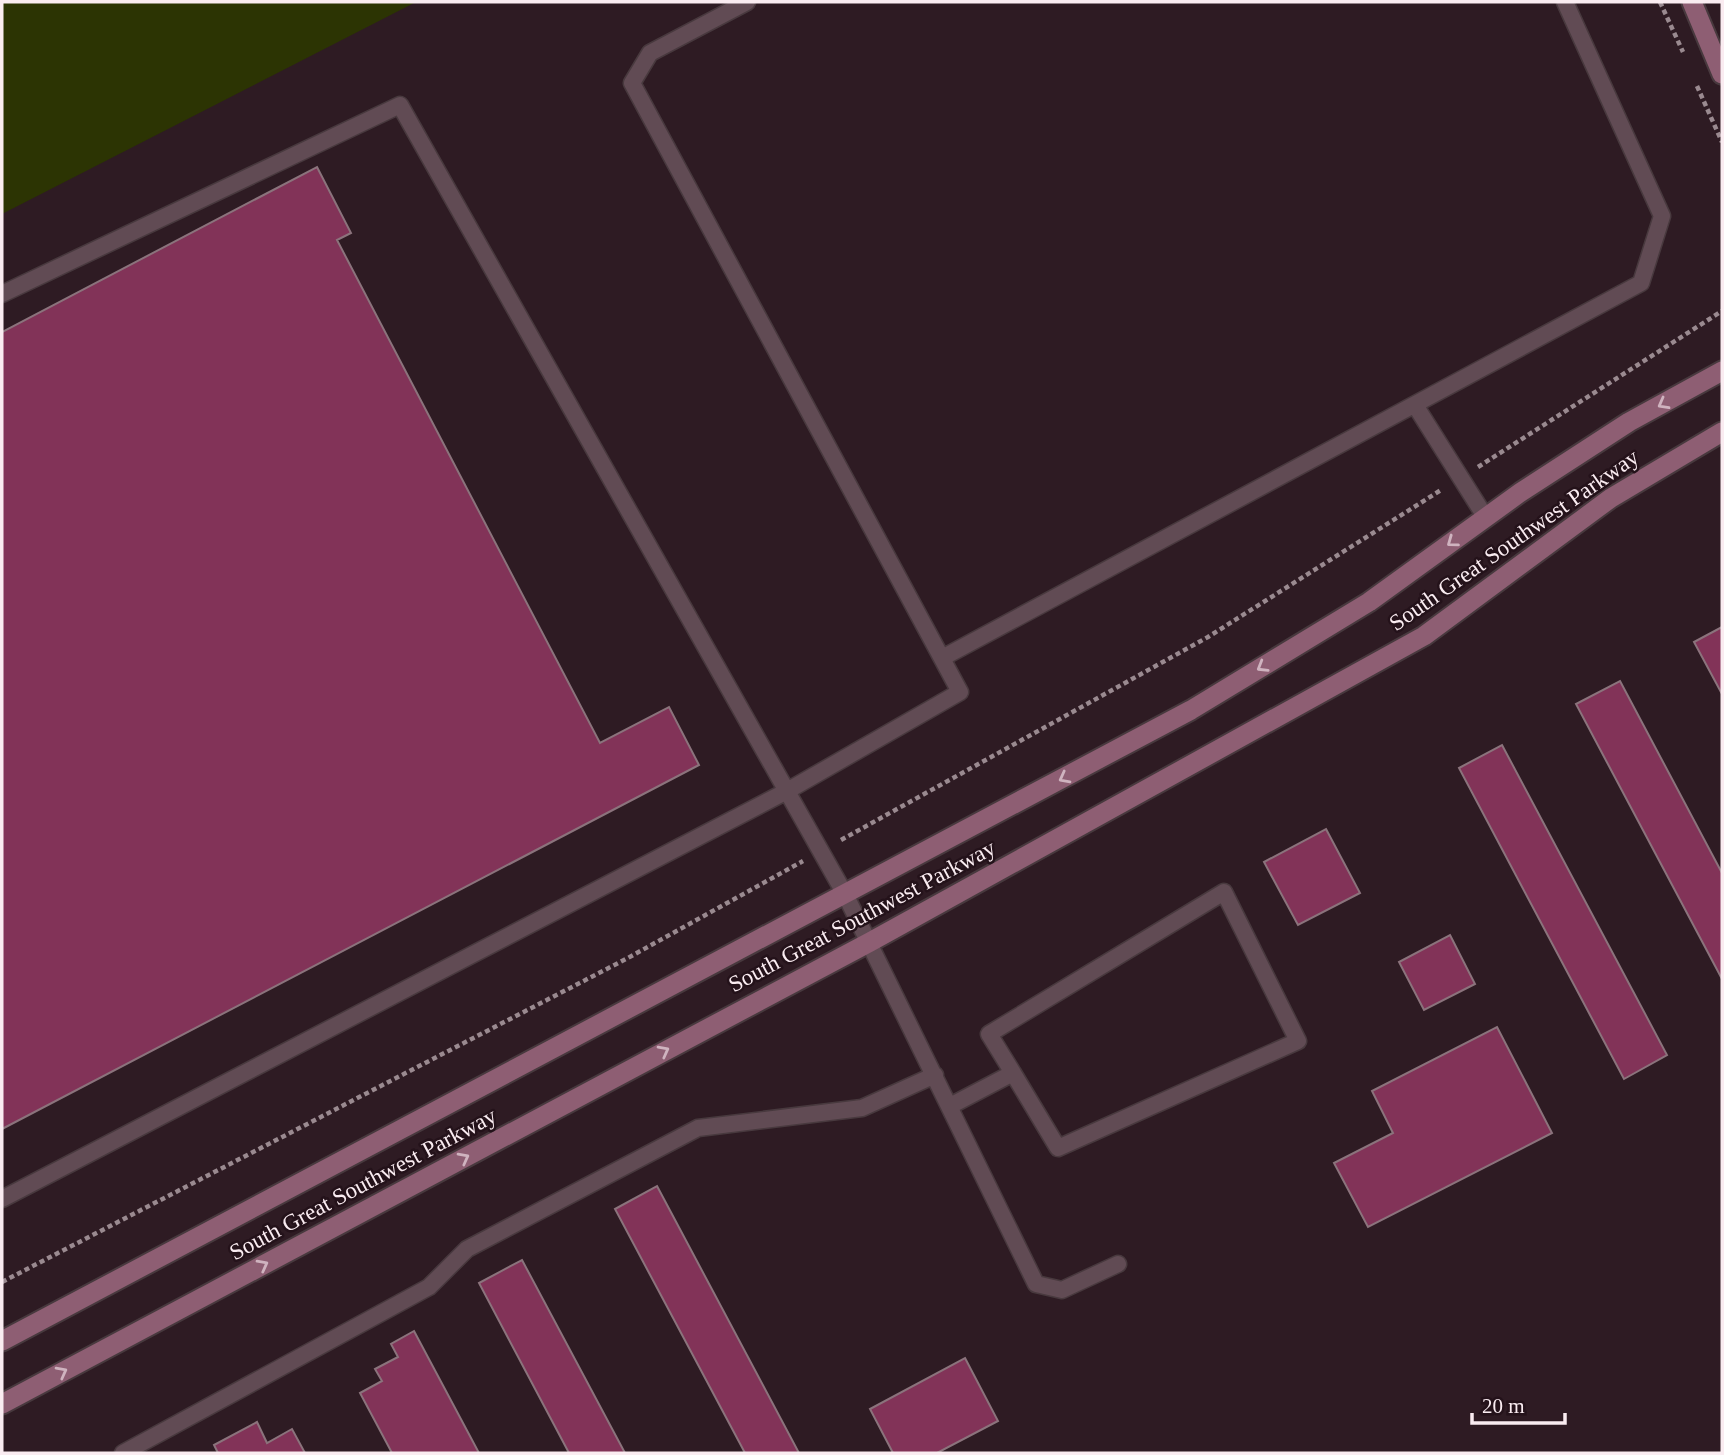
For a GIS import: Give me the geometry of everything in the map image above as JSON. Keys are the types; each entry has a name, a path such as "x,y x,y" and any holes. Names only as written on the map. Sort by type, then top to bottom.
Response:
{"main road":[{"path":"1692,2 1722,74"},
{"name":"South Great Southwest Parkway","path":"2,1341 846,896 1191,710 1369,602 1486,518 1629,422 1722,371"},
{"name":"South Great Southwest Parkway","path":"2,1404 870,942 1424,636 1611,498 1722,432"}],"lane":[{"path":"2,1199 787,791 960,692 632,83 650,53 747,2"},
{"path":"942,658 1641,283 1662,216 1564,2"},
{"path":"2,294 400,105 846,896 1036,1284 1062,1290 1118,1264"},
{"path":"1415,405 1486,518"},
{"path":"1223,892 1298,1041 1058,1148 1013,1073 989,1034 1223,892"},
{"path":"950,1106 1013,1073"},
{"path":"123,1453 429,1287 467,1250 698,1128 862,1108 935,1075"}],"path":[{"path":"2,1282 626,959 1208,638 1722,312"}],"green space":[{"path":"2,2 416,2 2,214"}],"building":[{"path":"317,167 351,233 337,240 600,743 669,707 699,765 2,1129 2,332"},
{"path":"1722,627 1722,694 1694,642"},
{"path":"1620,681 1722,873 1722,979 1576,704"},
{"path":"1502,745 1667,1055 1624,1079 1459,768"},
{"path":"1326,829 1360,893 1298,925 1264,862"},
{"path":"1450,935 1475,984 1424,1010 1399,962"},
{"path":"1497,1027 1552,1133 1368,1227 1334,1163 1393,1133 1372,1091"},
{"path":"657,1186 799,1453 745,1453 615,1209"},
{"path":"522,1260 625,1453 569,1453 479,1283"},
{"path":"414,1331 479,1453 392,1453 360,1393 382,1381 375,1369 398,1357 391,1344"},
{"path":"965,1358 998,1421 937,1453 893,1453 870,1409"},
{"path":"257,1422 267,1443 292,1429 305,1453 218,1453 214,1445"}]}
